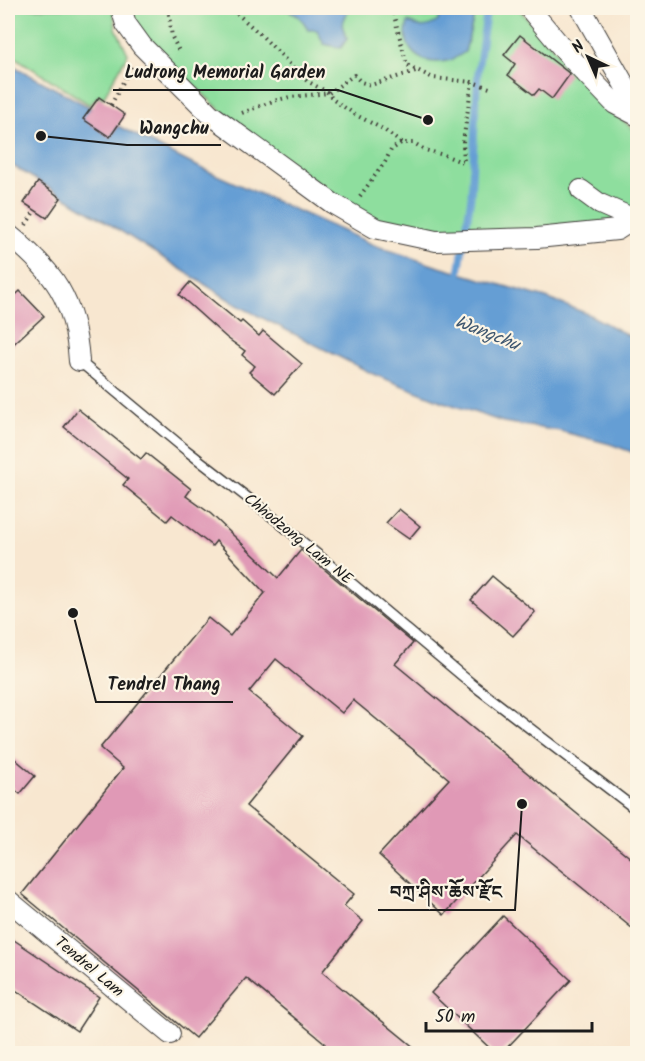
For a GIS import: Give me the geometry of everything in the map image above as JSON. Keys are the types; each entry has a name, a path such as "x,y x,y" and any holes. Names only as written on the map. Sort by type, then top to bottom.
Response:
{"street":[{"path":"122,8 126,24 142,46 210,114 332,203 375,228 436,241 537,238 617,230 636,216"},
{"path":"530,8 569,56 615,104 638,116"},
{"path":"581,8 638,109"},
{"path":"581,190 600,204 636,216"},
{"name":"Chhodzong Lam NE","path":"8,234 57,282 66,299 78,339 80,361"},
{"name":"Tendrel Lam","path":"8,900 170,1034"}],"lane":[{"name":"Chhodzong Lam NE","path":"80,361 472,684 638,811"}],"path":[{"path":"168,8 172,37 181,56"},
{"path":"242,8 234,11 307,81 329,93 332,99 356,116 383,129 401,142 414,143 425,150 464,163 463,142 476,82"},
{"path":"392,8 406,65 433,78 476,82 490,88"},
{"path":"111,105 142,46"},
{"path":"241,113 273,101 329,93 354,75 361,82 371,85 416,71"},
{"path":"234,107 249,120"},
{"path":"354,196 361,196 392,150 401,142"}],"green space":[{"path":"8,8 113,8 116,28 128,54 103,98 99,95 90,105 8,53"},
{"path":"128,8 518,8 605,106 637,132 637,202 633,209 616,223 577,230 436,233 377,221 337,202 219,109 151,45"}],"water":[{"path":"279,8 349,8 342,25 347,39 341,48 324,44 317,30 308,30 296,15"},
{"path":"441,8 476,8 465,52 449,60 428,61 414,54 410,48 406,32 408,22 420,26 430,25 438,21"},
{"path":"8,63 91,108 84,119 110,137 118,126 190,163 374,245 436,266 546,298 588,314 637,340 637,454 610,444 560,431 503,422 373,374 239,306 8,163"}],"building":[{"path":"520,35 570,74 552,99 539,89 534,95 508,75 515,64 504,55"},
{"path":"99,97 125,115 110,137 83,119"},
{"path":"38,182 61,198 47,218 24,203"},
{"path":"190,282 259,336 263,331 302,364 275,394 249,372 255,366 242,355 245,351 179,295"},
{"path":"20,291 44,316 8,349 8,302"},
{"path":"78,409 141,459 146,453 191,489 186,496 211,514 278,578 301,550 413,643 395,664 638,864 638,933 517,835 444,915 379,855 449,779 353,700 342,713 276,659 249,692 303,736 246,806 354,894 344,906 363,921 322,972 421,1053 316,1053 325,1043 246,978 195,1038 22,894 123,768 100,748 208,618 230,636 265,593 216,541 212,546 172,515 167,521 123,485 128,479 64,427"},
{"path":"399,509 420,526 409,539 386,523"},
{"path":"492,576 535,612 513,636 471,600"},
{"path":"8,753 35,776 20,794 8,784"},
{"path":"503,916 571,980 502,1053 495,1053 431,993"},
{"path":"8,936 99,997 77,1031 8,985"}],"waterway":[{"path":"459,273 471,197 478,71 487,8"}],"place":[{"name":"Ludrong Memorial Garden","path":"428,120"},
{"name":"Wangchu","path":"41,136"},
{"name":"Tendrel Thang","path":"73,613"},
{"name":"བཀྲ་ཤིས་ཆོས་རྫོང","path":"522,804"}]}
